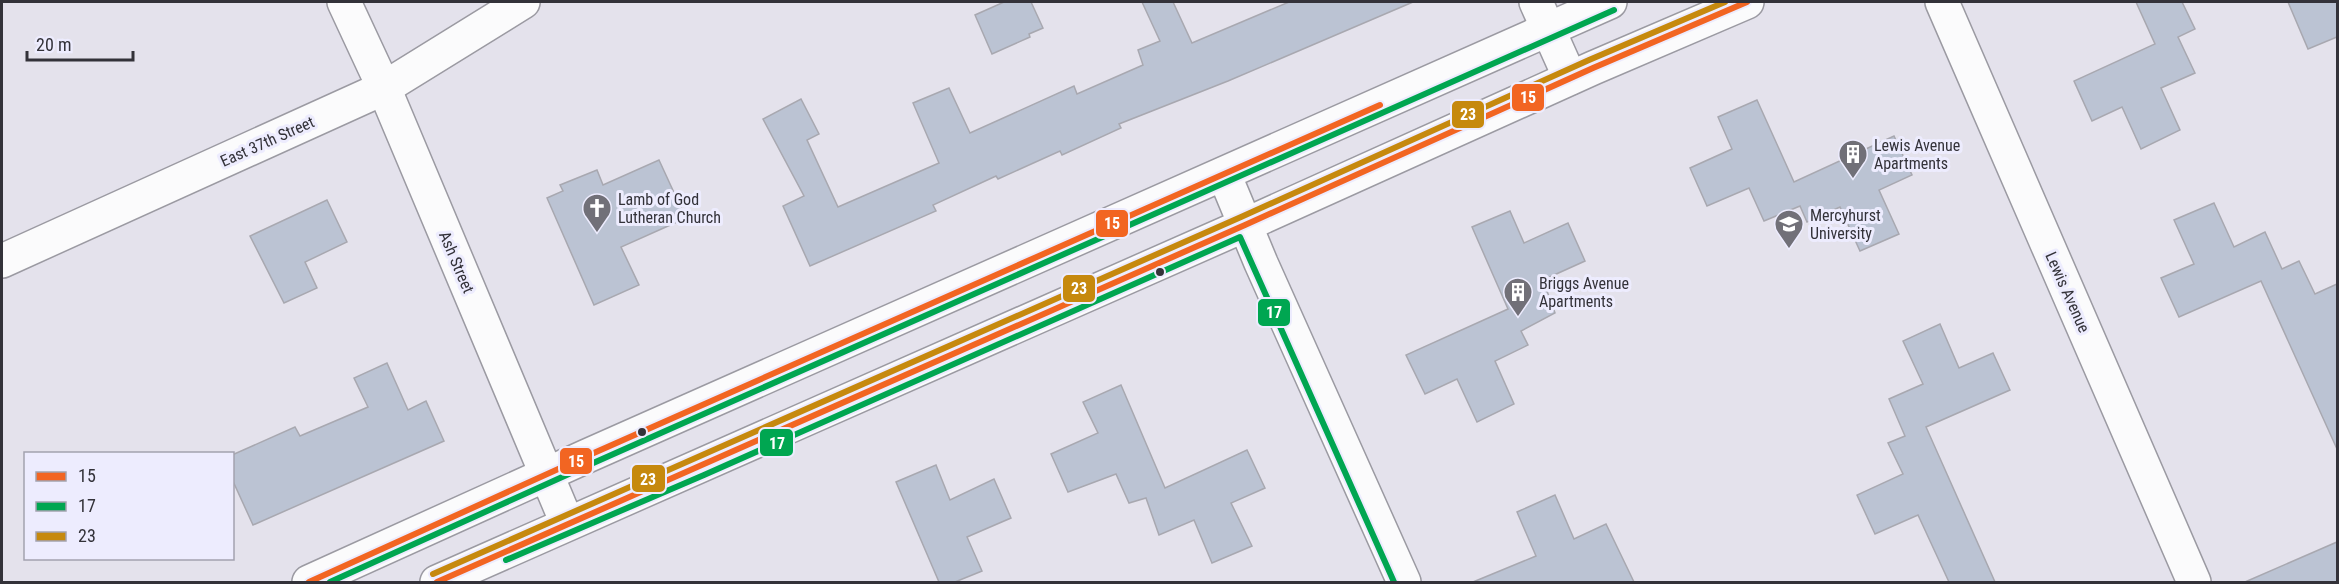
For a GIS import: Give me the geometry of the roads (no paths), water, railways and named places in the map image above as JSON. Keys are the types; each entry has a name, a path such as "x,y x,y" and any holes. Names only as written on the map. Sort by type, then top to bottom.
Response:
{"main road":[{"name":"Ash Street","path":"344,2 384,88 567,523"},
{"name":"East 37th Street","path":"2,261 384,88 522,2"},
{"path":"309,582 1224,174 1542,15 1610,2"},
{"path":"436,582 1245,225 1570,78 1748,2"},
{"name":"Lewis Avenue","path":"1942,2 2194,582"},
{"path":"1542,15 1570,78"},
{"path":"1224,174 1404,582"}],"place":[{"name":"Lewis Avenue Apartments","path":"1853,180"},
{"name":"Lamb of God Lutheran Church","path":"597,234"},
{"name":"Mercyhurst University","path":"1789,250"},
{"name":"Briggs Avenue Apartments","path":"1518,318"}]}
